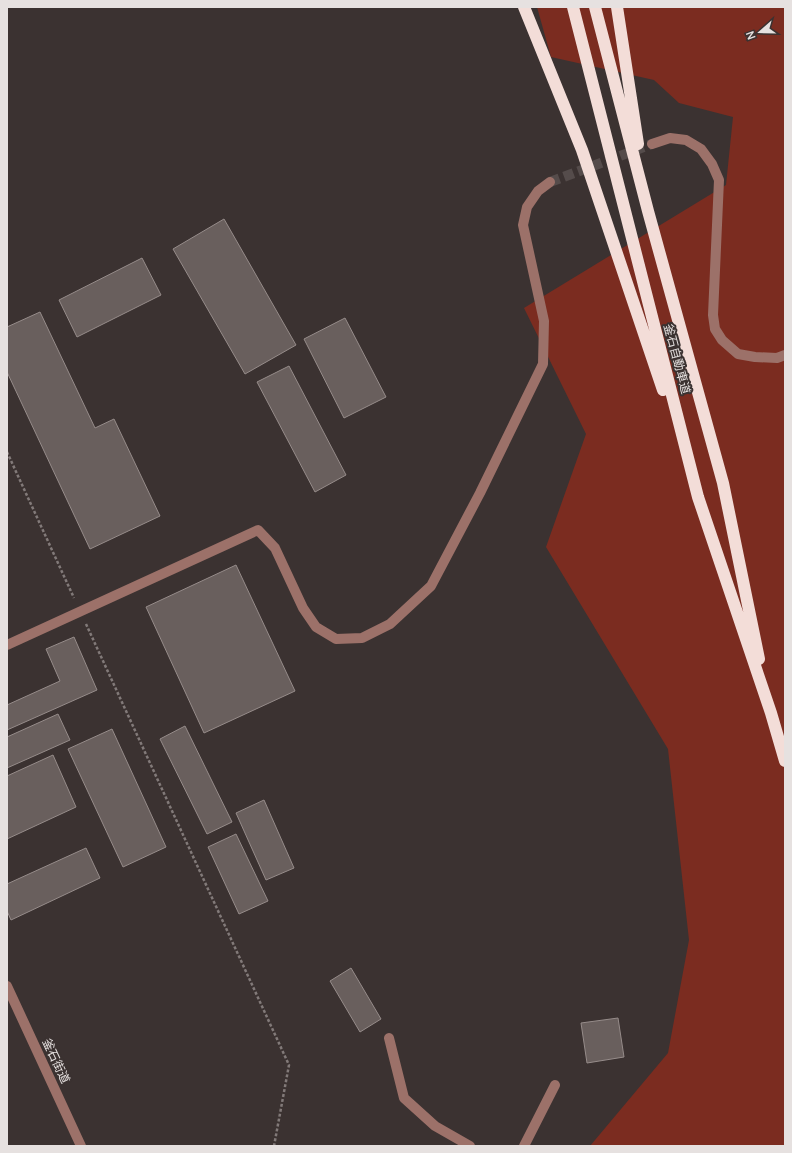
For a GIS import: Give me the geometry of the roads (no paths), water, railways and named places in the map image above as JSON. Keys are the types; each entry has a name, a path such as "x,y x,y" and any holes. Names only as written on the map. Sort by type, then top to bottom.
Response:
{"highway":[{"path":"524,7 582,150 698,497"},
{"name":"釜石自動車道","path":"573,7 698,497 771,713 785,761"},
{"name":"釜石自動車道","path":"595,7 648,211 723,483 771,713"},
{"path":"617,7 648,211"}],"street":[{"path":"652,144 670,138 686,140 701,149 712,164 719,180 713,315 715,329 722,340 738,354 755,357 776,358 785,355"},
{"path":"7,645 258,530 275,548 303,608 316,627 336,639 362,638 395,620 431,586 480,493 543,364 544,321 523,225 527,207 538,192 550,182"},
{"name":"釜石街道","path":"7,986 81,1146"},
{"path":"389,1038 404,1098 435,1126 470,1146"},
{"path":"524,1146 555,1085"}],"tunnel":[{"path":"550,182 652,144"}]}
